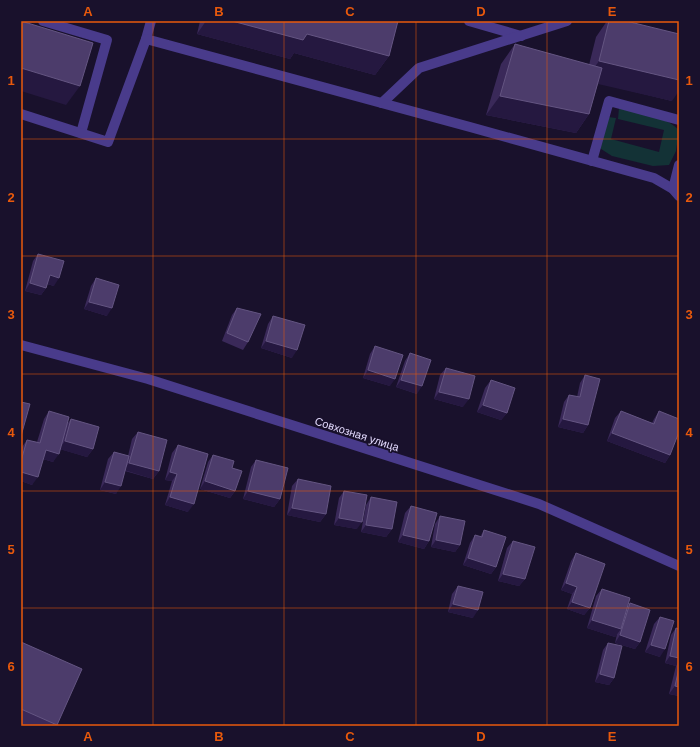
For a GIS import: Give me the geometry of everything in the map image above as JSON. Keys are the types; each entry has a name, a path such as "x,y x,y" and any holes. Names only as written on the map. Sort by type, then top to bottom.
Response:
{"street":[{"path":"42,21 107,40 81,133"},
{"path":"21,114 108,142 146,39 151,21"},
{"path":"469,21 521,36"},
{"path":"382,103 419,68 567,21"},
{"path":"146,39 654,178 676,192 679,165"},
{"path":"592,161 609,101 679,120"},
{"name":"Совхозная улица","path":"21,345 148,379 539,504 679,566"}],"green space":[{"path":"619,108 659,118 673,125 679,130 676,151 669,165 653,166 612,156 598,147 608,117 616,118 611,139 659,152 664,130 618,119"}],"building":[{"path":"21,21 93,43 80,86 21,68"},
{"path":"232,21 398,21 389,56 307,34 303,40"},
{"path":"609,21 626,21 679,34 679,80 599,61"},
{"path":"515,44 602,68 589,114 500,96"},
{"path":"38,254 64,261 59,278 50,275 46,288 30,283"},
{"path":"96,278 119,285 112,308 89,302"},
{"path":"237,308 261,314 248,342 227,333"},
{"path":"273,316 305,325 297,350 266,341"},
{"path":"375,346 403,355 395,379 368,370"},
{"path":"410,353 431,360 422,386 401,380"},
{"path":"446,368 475,376 469,399 439,392"},
{"path":"585,375 600,379 588,425 563,419 569,395 580,397"},
{"path":"491,380 515,388 507,413 483,405"},
{"path":"21,402 30,404 21,436"},
{"path":"49,411 69,417 59,454 46,450 38,477 21,472 21,461 27,440 40,443"},
{"path":"621,411 654,424 659,411 679,419 679,432 670,455 612,433"},
{"path":"71,419 99,427 93,449 65,441"},
{"path":"138,432 167,440 159,471 129,463"},
{"path":"178,445 208,454 194,504 170,497 177,474 170,472"},
{"path":"114,452 129,456 121,486 105,482"},
{"path":"213,455 234,461 232,468 242,471 235,491 205,481"},
{"path":"256,460 288,468 280,499 248,491"},
{"path":"298,479 331,486 326,514 292,508"},
{"path":"344,491 367,495 362,522 339,518"},
{"path":"371,497 397,502 392,529 366,525"},
{"path":"411,506 437,513 429,541 403,535"},
{"path":"440,516 465,521 460,545 436,540"},
{"path":"484,530 506,537 496,567 468,558 475,535 482,537"},
{"path":"513,541 535,547 525,579 503,574"},
{"path":"576,553 605,564 590,608 572,602 577,587 566,583"},
{"path":"458,586 483,592 478,610 453,604"},
{"path":"602,589 630,598 621,629 592,620"},
{"path":"630,603 650,610 640,642 620,635"},
{"path":"660,617 674,621 665,649 651,645"},
{"path":"676,628 679,629 679,658 670,656"},
{"path":"21,642 82,669 57,725 21,709"},
{"path":"608,643 622,646 614,678 600,674"},
{"path":"679,668 679,687 675,686"}]}
